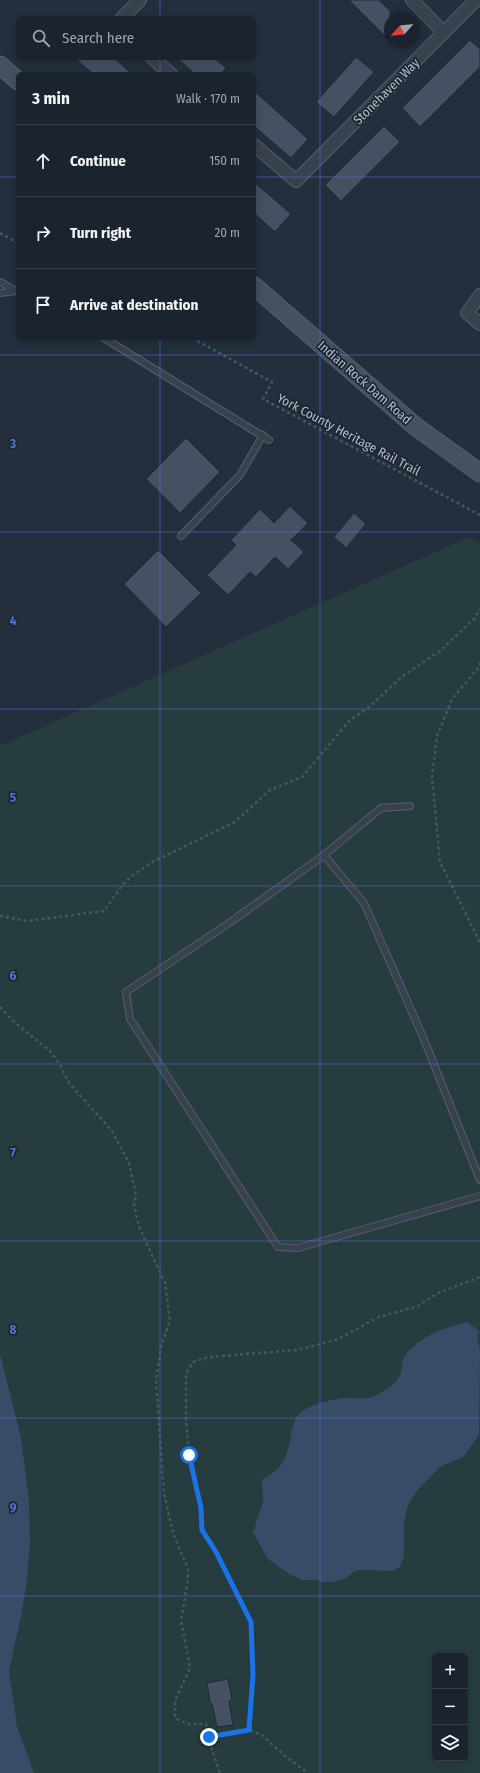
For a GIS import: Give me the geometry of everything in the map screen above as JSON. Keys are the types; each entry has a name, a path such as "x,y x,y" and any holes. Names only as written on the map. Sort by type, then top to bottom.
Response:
{"street":[{"path":"124,16 140,0"},
{"path":"412,0 444,33"},
{"name":"Stonehaven Way","path":"256,147 296,181 476,0"},
{"path":"154,60 169,72"},
{"path":"0,65 16,79"},
{"name":"Indian Rock Dam Road","path":"256,288 415,426 480,473"},
{"path":"480,295 467,313 480,324"}],"lane":[{"path":"0,282 16,290"},
{"path":"0,293 16,291"},
{"path":"107,340 269,440"},
{"path":"181,536 240,475 263,436"},
{"path":"410,806 381,808 324,855 232,921 126,992 130,1019 278,1247 298,1248 480,1196"},
{"path":"324,855 364,903 423,1037 480,1180"}],"path":[{"path":"0,233 16,242"},
{"name":"York County Heritage Rail Trail","path":"196,340 272,382 263,399 480,515"},
{"path":"0,916 27,921 104,912 123,884 152,862 236,822 270,790 302,777 350,720 369,707 404,675 440,651 475,618 480,609"},
{"path":"480,662 479,667 452,699 437,736 432,776 440,862 480,942"},
{"path":"0,1007 12,1020 50,1051 59,1063 69,1083 112,1131 129,1163 136,1196 134,1205 139,1227 165,1283 170,1320 161,1347 156,1381 164,1486 173,1533 188,1569 188,1579 181,1620 190,1668 175,1700 175,1718 188,1724 206,1724 220,1773"},
{"path":"249,1730 253,1675 251,1622 216,1552 202,1530 201,1508 189,1455 186,1419 186,1374 193,1362 209,1357 297,1350 336,1340 379,1317 418,1306 438,1293 480,1277"},
{"path":"209,1737 249,1730 262,1734 284,1755 308,1773"}],"green space":[{"path":"469,537 480,543 480,1773 34,1773 17,1726 9,1671 27,1582 30,1542 29,1501 21,1437 0,1354 0,746"}],"water":[{"path":"467,1322 480,1332 477,1336 480,1351 479,1435 463,1457 440,1467 416,1492 408,1505 404,1522 404,1556 400,1567 393,1571 360,1570 353,1572 346,1578 333,1582 321,1582 316,1580 302,1580 289,1574 268,1559 252,1531 255,1529 262,1504 262,1480 277,1469 285,1459 294,1425 299,1414 314,1405 327,1401 345,1398 363,1399 371,1397 389,1388 398,1379 401,1373 403,1360 414,1346 430,1335 449,1327"},
{"path":"0,1354 21,1437 29,1501 30,1542 27,1582 9,1671 17,1726 34,1773 0,1773"}],"building":[{"path":"349,0 379,0 390,11 384,12 384,35"},
{"path":"470,40 480,49 480,67 420,127 402,108"},
{"path":"356,57 374,72 334,117 316,102"},
{"path":"77,60 116,60 130,72 91,72"},
{"path":"179,60 216,60 226,68 223,72 193,72"},
{"path":"256,93 308,139 291,158 256,128"},
{"path":"384,126 400,142 341,201 325,185"},
{"path":"256,184 291,214 275,232 256,215"},
{"path":"186,438 220,472 180,513 146,479"},
{"path":"290,506 308,523 291,540 304,552 288,569 275,557 256,577 250,572 228,595 207,575 236,545 231,540 260,509 274,523"},
{"path":"354,513 366,524 346,548 334,537"},
{"path":"158,550 201,593 166,627 124,584"},
{"path":"228,1679 232,1700 229,1701 233,1725 217,1727 212,1704 210,1703 207,1683"}],"route":[{"path":"189,1455 201,1508 202,1530 216,1552 251,1622 253,1675 249,1730 229,1732 209,1737"}]}
